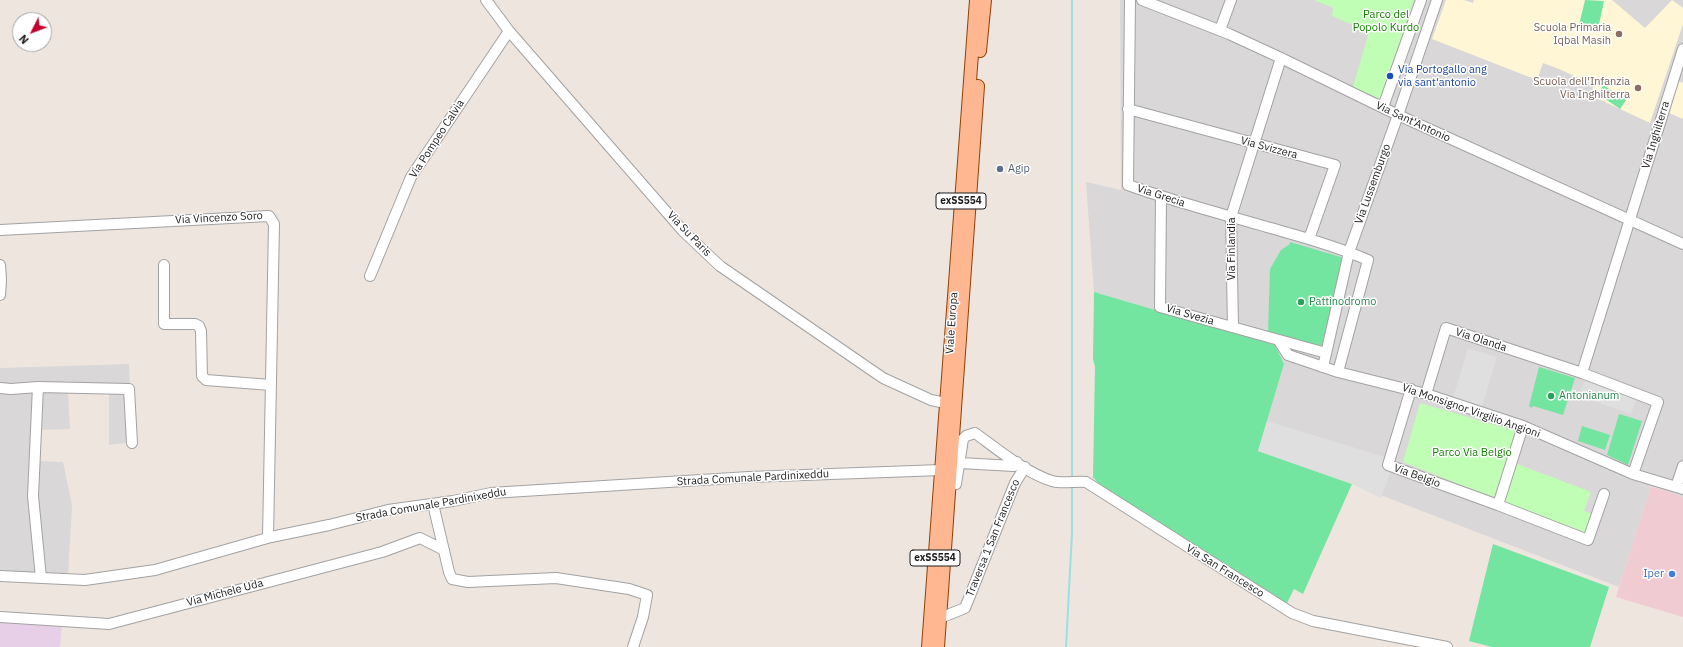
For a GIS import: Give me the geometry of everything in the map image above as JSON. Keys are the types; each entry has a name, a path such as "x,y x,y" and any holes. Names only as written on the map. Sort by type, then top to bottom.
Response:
{"main road":[{"name":"Viale Europa","path":"928,647 976,0"},
{"name":"Viale Europa","path":"938,647 971,204 979,63 985,0"}],"street":[{"name":"Via Su Paris","path":"486,0 509,31 683,231 720,266 883,378 931,400 946,403"},
{"name":"Via Grecia","path":"1130,0 1128,185 1161,197 1309,239 1349,252"},
{"name":"Via Sant'Antonio","path":"1142,0 1220,30 1398,115 1683,244"},
{"path":"1220,30 1231,0"},
{"path":"1383,108 1421,0"},
{"name":"Via Lussemburgo","path":"1323,368 1349,252 1437,0"},
{"name":"Via Pompeo Calvia","path":"370,276 411,177 509,31"},
{"name":"Via Inghilterra","path":"1630,221 1683,49"},
{"name":"Via Finlandia","path":"1233,327 1231,217 1281,58"},
{"name":"Via Svizzera","path":"1128,109 1335,165 1309,239"},
{"name":"Via Svezia","path":"1161,197 1160,307 1326,353"},
{"name":"Via Vincenzo Soro","path":"0,230 269,216 274,224 268,537"},
{"path":"1582,373 1630,221"},
{"path":"1338,372 1368,260 1349,252"},
{"path":"164,265 164,324 195,324 199,326 201,331 202,376 206,380 271,385"},
{"path":"0,266 0,295"},
{"name":"Via Olanda","path":"1426,394 1446,328 1582,373 1658,402 1633,474"},
{"path":"1279,341 1288,355 1323,368"},
{"name":"Via Monsignor Virgilio Angioni","path":"1323,368 1411,389 1523,426 1633,474 1680,488"},
{"path":"38,386 33,496 41,578"},
{"path":"0,388 11,389 38,386 129,389 132,443"},
{"name":"Via Belgio","path":"1411,389 1388,465 1588,540 1604,494"},
{"path":"1498,505 1523,426"},
{"name":"Via San Francesco","path":"950,485 956,484 963,439 971,433 975,433 1021,465 1053,481 1086,482 1292,613 1313,621 1447,647"},
{"path":"960,463 1014,466 1021,465"},
{"name":"Traversa 1 San Francesco","path":"940,618 965,608 1021,465"},
{"path":"1680,488 1683,466"},
{"name":"Strada Comunale Pardinixeddu","path":"0,576 84,580 155,570 268,537 329,525 388,510 433,504 491,493 745,478 941,470"},
{"path":"433,504 449,572 452,578 468,582 556,578 629,590 647,595 643,617 633,647"},
{"name":"Via Michele Uda","path":"0,616 109,624 382,552 420,538 444,550"}],"shaded area":[{"path":"1120,0 1683,0 1683,497 1651,486 1619,587 1352,484 1258,451 1284,364 1275,345 1094,292 1086,182 1121,190"},
{"path":"1446,0 1464,0 1473,3 1474,0 1612,0 1645,28 1672,0 1683,8 1683,24 1650,123 1590,95 1594,85 1559,69 1543,63 1537,80 1432,39"},
{"path":"1678,81 1683,83 1683,119 1669,113"},
{"path":"1468,348 1497,357 1482,407 1453,398"},
{"path":"129,364 132,442 109,445 109,390 68,393 70,429 39,430 38,461 63,462 72,505 68,577 0,575 0,368"},
{"path":"1585,379 1637,397 1631,414 1579,396"},
{"path":"1267,421 1395,460 1381,498 1352,484 1258,451"},
{"path":"1651,486 1683,497 1683,617 1616,597"},
{"path":"0,618 62,625 60,647 0,647"}],"green space":[{"name":"Parco del Popolo Kurdo","path":"1314,0 1414,0 1381,99 1353,87 1369,32 1332,16 1333,8"},
{"path":"1585,0 1604,1 1598,29 1579,25"},
{"path":"1603,85 1626,100 1620,109 1598,94"},
{"name":"Pattinodromo","path":"1290,242 1344,258 1321,348 1268,332 1270,269 1281,250 1290,244"},
{"path":"1094,292 1275,345 1284,364 1258,451 1352,484 1303,594 1294,589 1286,605 1102,488 1093,477 1095,367 1093,359"},
{"name":"Antonianum","path":"1539,367 1575,378 1563,415 1529,406"},
{"name":"Parco Via Belgio","path":"1420,403 1515,431 1507,460 1591,492 1584,511 1592,514 1586,534 1403,462"},
{"path":"1619,414 1642,421 1628,465 1607,455"},
{"path":"1582,426 1610,435 1605,450 1578,441"},
{"path":"1493,544 1609,587 1590,647 1492,647 1469,641"}],"waterway":[{"path":"1072,0 1072,479"},
{"path":"1066,647 1072,533 1072,485"}],"place":[{"name":"Scuola Primaria Iqbal Masih","path":"1619,34"},
{"name":"Via Portogallo ang via sant'antonio","path":"1390,76"},
{"name":"Scuola dell'Infanzia Via Inghilterra","path":"1638,88"},
{"name":"Agip","path":"1000,169"},
{"name":"Pattinodromo","path":"1301,302"},
{"name":"Antonianum","path":"1551,396"},
{"name":"Iper","path":"1672,574"}]}
